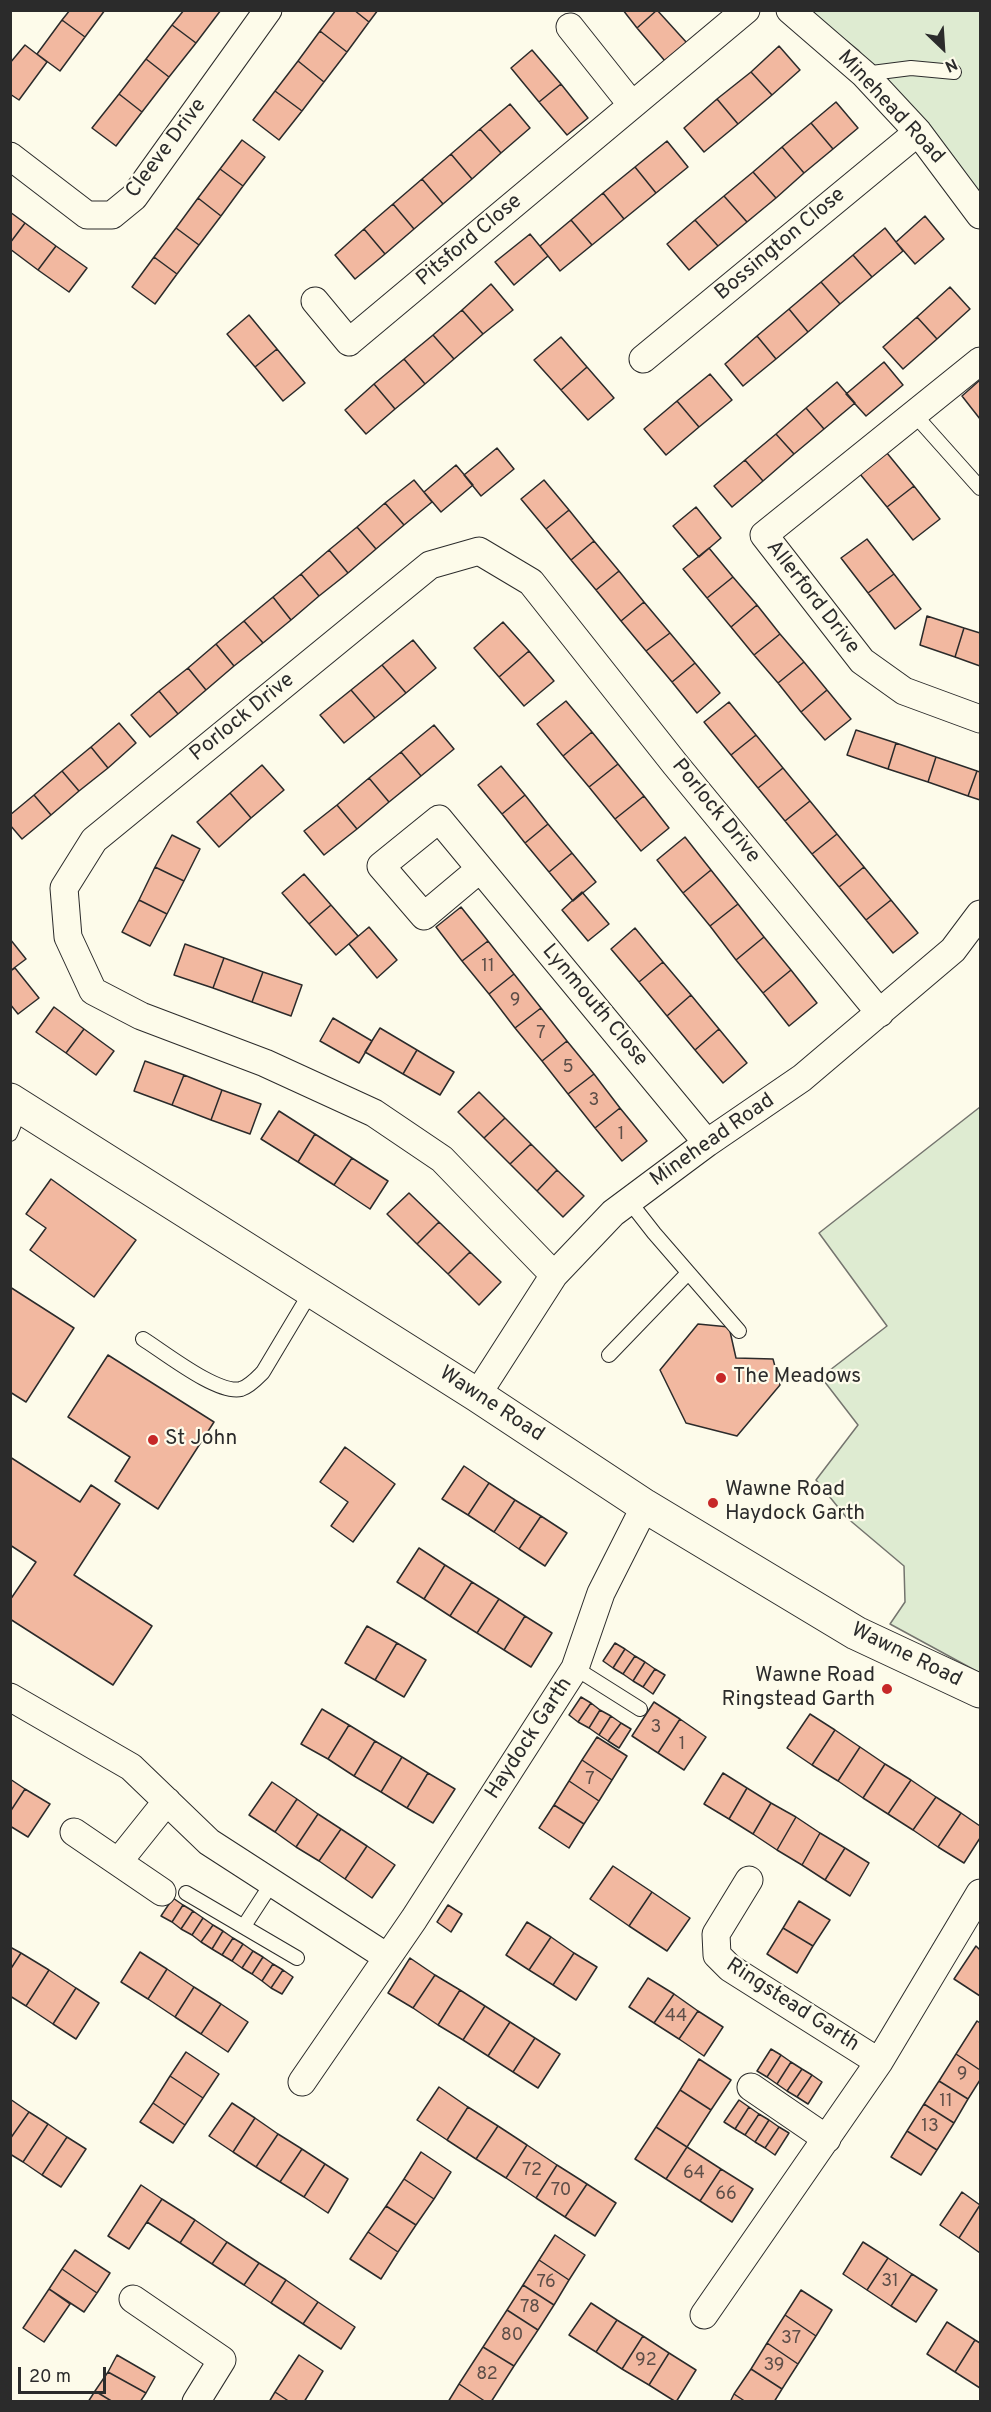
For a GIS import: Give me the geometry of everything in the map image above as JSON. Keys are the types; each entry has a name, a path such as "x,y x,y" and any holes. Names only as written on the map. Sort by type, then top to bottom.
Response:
{"street":[{"name":"Cleeve Drive","path":"10,156 87,215 112,215 134,197 268,10"},
{"name":"Pitsford Close","path":"315,301 349,342 746,10"},
{"name":"Minehead Road","path":"790,10 864,74 918,132 981,215"},
{"path":"570,27 632,105"},
{"name":"Bossington Close","path":"643,359 918,132"},
{"name":"Allerford Drive","path":"981,361 764,535 862,661 904,691 981,719"},
{"name":"Porlock Drive","path":"554,1275 442,1159 374,1113 265,1063 141,1016 93,991 68,938 64,888 94,840 430,565 479,551 531,582 675,764 880,1012"},
{"name":"Lynmouth Close","path":"480,869 707,1143"},
{"name":"Minehead Road","path":"477,1395 554,1275 613,1213 707,1143 802,1078 953,950 981,914"},
{"name":"Wawne Road","path":"14,1113 312,1290 645,1506 856,1633 981,1691"},
{"name":"Haydock Garth","path":"302,2082 448,1866 575,1668 601,1593 645,1506"},
{"path":"10,1697 131,1767 209,1842 387,1957"},
{"path":"119,1861 167,1801"},
{"path":"74,1832 174,1892"},
{"name":"Ringstead Garth","path":"749,1880 716,1935 717,1956 730,1968 879,2062"},
{"name":"Ringstead Garth","path":"704,2315 879,2062 981,1893"},
{"path":"751,2087 827,2139"},
{"path":"133,2299 222,2360 196,2402"}],"lane":[{"path":"864,74 911,68 954,72"},
{"path":"914,414 981,488"},
{"path":"629,1201 739,1331"},
{"path":"609,1355 688,1273"},
{"path":"143,1339 213,1383 226,1389 241,1389 263,1372 312,1290"},
{"path":"575,1668 640,1708"},
{"path":"244,1926 272,1883"},
{"path":"174,1892 244,1926 297,1958"}],"green space":[{"path":"809,11 980,11 980,195 858,50"},
{"path":"980,1107 980,1673 890,1624 905,1602 904,1566 846,1517 816,1480 858,1425 821,1377 887,1326 819,1233"}],"building":[{"path":"70,10 105,10 85,37 62,20"},
{"path":"184,10 221,10 196,43 172,25"},
{"path":"336,10 354,10 369,22 347,52 320,31"},
{"path":"354,10 378,10 369,22"},
{"path":"623,10 657,10 637,28"},
{"path":"657,10 687,43 665,61 637,28"},
{"path":"62,20 85,37 60,71 37,54"},
{"path":"172,25 196,43 169,77 146,59"},
{"path":"320,31 347,52 324,82 298,61"},
{"path":"25,45 47,62 19,100 10,94 10,63"},
{"path":"779,46 800,70 772,95 751,72"},
{"path":"532,50 561,84 539,102 511,68"},
{"path":"146,59 169,77 142,112 119,94"},
{"path":"298,61 324,82 302,111 275,91"},
{"path":"751,72 772,95 738,124 717,99"},
{"path":"561,84 588,118 567,135 539,102"},
{"path":"275,91 302,111 279,140 253,120"},
{"path":"119,94 142,112 116,146 92,128"},
{"path":"717,99 738,124 704,152 684,128"},
{"path":"836,102 858,128 833,149 811,123"},
{"path":"510,104 530,128 501,153 480,129"},
{"path":"811,123 833,149 804,173 782,147"},
{"path":"480,129 501,153 472,179 451,154"},
{"path":"242,140 265,157 243,186 220,169"},
{"path":"667,141 688,167 656,193 635,167"},
{"path":"782,147 804,173 776,198 753,172"},
{"path":"451,154 472,179 443,204 422,179"},
{"path":"635,167 656,193 624,219 603,193"},
{"path":"220,169 243,186 221,216 198,198"},
{"path":"753,172 776,198 747,222 724,196"},
{"path":"422,179 443,204 414,229 393,204"},
{"path":"603,193 624,219 592,245 571,220"},
{"path":"724,196 747,222 718,246 695,220"},
{"path":"198,198 221,216 199,245 176,228"},
{"path":"393,204 414,229 385,254 364,229"},
{"path":"10,212 25,223 10,243"},
{"path":"925,216 944,239 915,264 896,242"},
{"path":"571,220 592,245 560,271 540,246"},
{"path":"695,220 718,246 689,270 667,244"},
{"path":"25,223 56,246 38,270 10,249 10,243"},
{"path":"176,228 199,245 177,274 154,257"},
{"path":"885,228 903,251 872,277 853,255"},
{"path":"364,229 385,254 355,279 335,255"},
{"path":"530,234 548,256 514,285 495,262"},
{"path":"56,246 87,268 69,292 38,270"},
{"path":"853,255 872,277 840,304 821,282"},
{"path":"154,257 177,274 155,304 132,287"},
{"path":"821,282 840,304 808,332 789,309"},
{"path":"491,284 513,310 483,334 462,310"},
{"path":"950,287 970,309 937,339 917,317"},
{"path":"789,309 808,332 776,359 757,336"},
{"path":"462,310 483,334 454,359 433,335"},
{"path":"249,315 277,349 255,367 227,334"},
{"path":"917,317 937,339 903,369 883,347"},
{"path":"433,335 454,359 425,384 404,359"},
{"path":"757,336 776,359 743,386 725,364"},
{"path":"561,337 587,367 561,390 534,360"},
{"path":"277,349 305,383 283,401 255,367"},
{"path":"404,359 425,384 395,409 374,384"},
{"path":"884,362 903,385 866,416 846,394"},
{"path":"587,367 614,398 588,420 561,390"},
{"path":"710,374 732,400 699,427 677,401"},
{"path":"980,380 980,419 962,396"},
{"path":"837,382 855,403 824,429 806,408"},
{"path":"374,384 395,409 366,434 345,410"},
{"path":"677,401 699,427 666,455 644,429"},
{"path":"806,408 824,429 794,454 776,434"},
{"path":"776,434 794,454 763,481 745,460"},
{"path":"497,448 514,469 481,496 464,475"},
{"path":"887,453 914,486 887,507 860,474"},
{"path":"745,460 763,481 732,507 714,486"},
{"path":"456,465 473,485 441,512 424,492"},
{"path":"414,480 432,502 404,525 385,503"},
{"path":"544,480 569,510 546,529 521,499"},
{"path":"914,486 940,519 913,540 887,507"},
{"path":"385,503 404,525 376,549 357,527"},
{"path":"696,507 721,538 699,557 673,526"},
{"path":"569,510 594,541 571,560 546,529"},
{"path":"357,527 376,549 348,573 329,550"},
{"path":"867,539 894,574 868,593 841,558"},
{"path":"594,541 619,571 596,590 571,560"},
{"path":"709,548 733,577 707,598 683,569"},
{"path":"329,550 348,573 319,596 301,574"},
{"path":"619,571 644,602 621,621 596,590"},
{"path":"301,574 319,596 291,620 273,597"},
{"path":"894,574 921,609 895,629 868,593"},
{"path":"733,577 757,605 731,627 707,598"},
{"path":"273,597 291,620 263,643 244,621"},
{"path":"644,602 670,633 646,651 621,621"},
{"path":"757,605 780,634 754,655 731,627"},
{"path":"927,616 964,628 955,657 920,645"},
{"path":"244,621 263,643 234,666 216,644"},
{"path":"503,622 529,651 499,677 474,648"},
{"path":"964,628 980,633 980,666 955,657"},
{"path":"670,633 695,663 672,682 646,651"},
{"path":"780,634 804,662 778,683 754,655"},
{"path":"413,640 436,668 406,693 382,665"},
{"path":"216,644 234,666 206,690 188,668"},
{"path":"529,651 554,681 524,706 499,677"},
{"path":"804,662 827,690 801,712 778,683"},
{"path":"695,663 720,693 697,713 672,682"},
{"path":"382,665 406,693 375,718 351,690"},
{"path":"188,668 206,690 178,714 159,691"},
{"path":"351,690 375,718 344,743 320,715"},
{"path":"827,690 851,719 825,740 801,712"},
{"path":"159,691 178,714 150,737 131,715"},
{"path":"566,701 592,732 563,756 537,724"},
{"path":"729,702 756,735 731,755 704,722"},
{"path":"119,723 136,743 108,768 91,747"},
{"path":"434,725 454,749 421,776 401,752"},
{"path":"856,730 896,743 888,769 847,755"},
{"path":"592,732 618,764 589,787 563,756"},
{"path":"756,735 783,768 758,788 731,755"},
{"path":"896,743 936,757 928,782 888,769"},
{"path":"91,747 108,768 79,791 62,771"},
{"path":"401,752 421,776 389,802 369,778"},
{"path":"936,757 977,771 968,796 928,782"},
{"path":"618,764 644,796 615,819 589,787"},
{"path":"262,765 284,790 251,818 230,793"},
{"path":"501,766 525,795 502,814 478,785"},
{"path":"783,768 810,801 785,821 758,788"},
{"path":"62,771 79,791 51,815 34,795"},
{"path":"977,771 980,772 980,800 968,796"},
{"path":"369,778 389,802 357,829 337,805"},
{"path":"230,793 251,818 219,847 197,822"},
{"path":"34,795 51,815 22,839 10,825 10,815"},
{"path":"525,795 548,824 525,843 502,814"},
{"path":"644,796 669,828 641,851 615,819"},
{"path":"810,801 837,834 812,854 785,821"},
{"path":"337,805 357,829 324,855 304,831"},
{"path":"548,824 572,853 549,872 525,843"},
{"path":"837,834 864,867 839,887 812,854"},
{"path":"172,835 200,849 184,881 155,867"},
{"path":"685,837 711,870 683,893 657,860"},
{"path":"572,853 596,882 573,901 549,872"},
{"path":"155,867 184,881 167,914 139,900"},
{"path":"864,867 891,900 866,920 839,887"},
{"path":"711,870 738,904 710,926 683,893"},
{"path":"304,874 331,905 309,924 282,893"},
{"path":"582,892 609,924 588,941 562,910"},
{"path":"139,900 167,914 150,946 122,932"},
{"path":"891,900 918,933 893,953 866,920"},
{"path":"738,904 764,937 736,960 710,926"},
{"path":"331,905 358,936 336,955 309,924"},
{"path":"461,907 488,941 462,961 436,927"},
{"path":"369,927 397,960 377,978 349,944"},
{"path":"635,928 663,962 639,982 611,949"},
{"path":"764,937 791,970 763,993 736,960"},
{"path":"10,939 26,959 10,971"},
{"path":"488,941 514,974 489,994 462,961"},
{"path":"185,944 224,958 213,988 174,975"},
{"path":"224,958 263,972 252,1002 213,988"},
{"path":"663,962 691,995 667,1016 639,982"},
{"path":"15,968 39,998 18,1014 10,1004 10,971"},
{"path":"791,970 817,1003 789,1026 763,993"},
{"path":"263,972 302,985 291,1016 252,1002"},
{"path":"514,974 541,1008 515,1028 489,994"},
{"path":"691,995 719,1029 695,1050 667,1016"},
{"path":"54,1007 84,1029 66,1053 36,1032"},
{"path":"541,1008 567,1041 542,1061 515,1028"},
{"path":"333,1018 372,1041 359,1063 320,1041"},
{"path":"380,1028 417,1050 403,1074 365,1052"},
{"path":"84,1029 114,1051 96,1075 66,1053"},
{"path":"719,1029 747,1063 723,1083 695,1050"},
{"path":"567,1041 594,1074 568,1094 542,1061"},
{"path":"417,1050 454,1072 440,1095 403,1074"},
{"path":"145,1061 184,1075 172,1105 134,1091"},
{"path":"594,1074 620,1108 595,1128 568,1094"},
{"path":"184,1075 222,1090 211,1120 172,1105"},
{"path":"222,1090 261,1104 250,1134 211,1120"},
{"path":"479,1092 505,1118 484,1138 458,1112"},
{"path":"620,1108 647,1141 622,1161 595,1128"},
{"path":"279,1111 315,1134 298,1162 261,1139"},
{"path":"505,1118 531,1144 510,1164 484,1138"},
{"path":"315,1134 352,1158 334,1185 298,1162"},
{"path":"531,1144 557,1170 537,1191 510,1164"},
{"path":"352,1158 388,1181 370,1209 334,1185"},
{"path":"557,1170 584,1196 563,1217 537,1191"},
{"path":"51,1179 136,1240 94,1297 30,1250 46,1228 26,1214"},
{"path":"409,1193 439,1222 417,1244 387,1214"},
{"path":"439,1222 470,1252 448,1274 417,1244"},
{"path":"470,1252 501,1282 479,1305 448,1274"},
{"path":"10,1287 74,1328 26,1402 10,1392"},
{"name":"The Meadows","path":"698,1324 729,1327 736,1358 773,1359 780,1385 737,1436 686,1423 660,1370"},
{"name":"St John","path":"108,1355 214,1422 158,1509 115,1481 130,1457 68,1417"},
{"path":"345,1447 395,1484 353,1542 331,1526 348,1502 320,1482"},
{"path":"10,1457 80,1502 91,1485 120,1504 74,1575 152,1626 113,1685 10,1619 10,1600 36,1562 10,1545"},
{"path":"464,1466 489,1483 468,1515 442,1499"},
{"path":"489,1483 515,1500 494,1532 468,1515"},
{"path":"515,1500 541,1516 519,1549 494,1532"},
{"path":"541,1516 567,1533 545,1566 519,1549"},
{"path":"419,1548 445,1565 424,1599 397,1582"},
{"path":"445,1565 472,1582 450,1616 424,1599"},
{"path":"472,1582 499,1599 477,1633 450,1616"},
{"path":"499,1599 525,1616 504,1650 477,1633"},
{"path":"525,1616 552,1633 531,1667 504,1650"},
{"path":"367,1626 397,1643 375,1680 345,1663"},
{"path":"397,1643 426,1660 404,1697 375,1680"},
{"path":"615,1643 625,1649 613,1668 603,1661"},
{"path":"625,1649 635,1656 623,1674 613,1668"},
{"path":"635,1656 645,1662 633,1681 623,1674"},
{"path":"645,1662 655,1669 643,1687 633,1681"},
{"path":"655,1669 665,1675 653,1694 643,1687"},
{"path":"581,1697 591,1703 578,1722 569,1715"},
{"path":"654,1702 680,1719 658,1753 632,1736"},
{"path":"591,1703 600,1710 589,1728 578,1722"},
{"path":"322,1709 349,1725 328,1759 301,1744"},
{"path":"600,1710 611,1716 599,1735 589,1728"},
{"path":"810,1714 835,1730 812,1765 787,1748"},
{"path":"611,1716 621,1723 608,1741 599,1735"},
{"path":"680,1719 706,1737 684,1770 658,1753"},
{"path":"621,1723 631,1729 619,1748 608,1741"},
{"path":"349,1725 375,1741 354,1776 328,1759"},
{"path":"835,1730 860,1747 838,1781 812,1765"},
{"path":"597,1737 627,1756 612,1780 582,1760"},
{"path":"375,1741 402,1757 381,1792 354,1776"},
{"path":"860,1747 885,1764 863,1798 838,1781"},
{"path":"402,1757 428,1773 407,1808 381,1792"},
{"path":"582,1760 612,1780 599,1801 569,1781"},
{"path":"885,1764 911,1780 888,1814 863,1798"},
{"path":"428,1773 455,1789 433,1823 407,1808"},
{"path":"723,1773 747,1788 729,1819 704,1804"},
{"path":"10,1779 25,1789 10,1812"},
{"path":"911,1780 936,1797 913,1830 888,1814"},
{"path":"569,1781 599,1801 584,1824 554,1805"},
{"path":"272,1782 297,1799 275,1832 249,1815"},
{"path":"747,1788 771,1803 753,1834 729,1819"},
{"path":"25,1789 50,1804 28,1837 10,1826 10,1812"},
{"path":"936,1797 961,1813 938,1847 913,1830"},
{"path":"297,1799 318,1814 296,1847 275,1832"},
{"path":"771,1803 796,1817 777,1850 753,1834"},
{"path":"554,1805 584,1824 569,1848 539,1828"},
{"path":"961,1813 980,1826 980,1838 964,1863 938,1847"},
{"path":"318,1814 341,1829 319,1861 296,1847"},
{"path":"796,1817 820,1833 802,1865 777,1850"},
{"path":"341,1829 367,1846 345,1879 319,1861"},
{"path":"820,1833 845,1848 825,1880 802,1865"},
{"path":"367,1846 395,1865 372,1898 345,1879"},
{"path":"845,1848 869,1863 850,1896 825,1880"},
{"path":"613,1866 652,1892 629,1926 590,1899"},
{"path":"652,1892 690,1918 667,1951 629,1926"},
{"path":"173,1898 183,1905 172,1922 161,1916"},
{"path":"799,1901 830,1920 813,1946 783,1928"},
{"path":"183,1905 193,1911 181,1929 172,1922"},
{"path":"448,1905 462,1914 451,1932 437,1922"},
{"path":"193,1911 203,1918 192,1935 181,1929"},
{"path":"203,1918 213,1925 201,1942 192,1935"},
{"path":"527,1922 551,1937 529,1970 506,1955"},
{"path":"213,1925 223,1931 212,1949 201,1942"},
{"path":"783,1928 813,1946 797,1973 767,1954"},
{"path":"223,1931 233,1938 222,1955 212,1949"},
{"path":"551,1937 574,1953 553,1985 529,1970"},
{"path":"233,1938 243,1944 232,1961 222,1955"},
{"path":"243,1944 253,1951 242,1968 232,1961"},
{"path":"976,1946 980,1950 980,1996 954,1979"},
{"path":"10,1947 21,1953 10,1970"},
{"path":"253,1951 263,1957 252,1974 242,1968"},
{"path":"140,1952 167,1969 148,1999 121,1982"},
{"path":"21,1953 49,1970 26,2006 10,1996 10,1970"},
{"path":"574,1953 597,1967 576,2000 553,1985"},
{"path":"263,1957 273,1964 262,1981 252,1974"},
{"path":"410,1958 435,1975 413,2008 388,1993"},
{"path":"273,1964 283,1970 271,1988 262,1981"},
{"path":"167,1969 194,1987 175,2017 148,1999"},
{"path":"49,1970 76,1988 53,2024 26,2006"},
{"path":"283,1970 293,1977 282,1994 271,1988"},
{"path":"435,1975 460,1990 438,2025 413,2008"},
{"path":"648,1978 674,1994 654,2023 629,2007"},
{"path":"194,1987 221,2004 201,2034 175,2017"},
{"path":"76,1988 99,2003 76,2039 53,2024"},
{"path":"460,1990 485,2006 463,2040 438,2025"},
{"path":"674,1994 698,2011 679,2039 654,2023"},
{"path":"221,2004 248,2022 228,2052 201,2034"},
{"path":"485,2006 510,2022 488,2056 463,2040"},
{"path":"698,2011 723,2027 704,2056 679,2039"},
{"path":"977,2021 980,2023 980,2070 956,2054"},
{"path":"510,2022 535,2038 513,2072 488,2056"},
{"path":"535,2038 560,2054 538,2088 513,2072"},
{"path":"771,2049 781,2055 767,2077 757,2071"},
{"path":"186,2052 219,2074 203,2098 170,2076"},
{"path":"956,2054 980,2070 980,2080 968,2099 939,2081"},
{"path":"781,2055 791,2062 777,2084 767,2077"},
{"path":"699,2059 731,2080 711,2110 680,2090"},
{"path":"791,2062 802,2069 787,2091 777,2084"},
{"path":"802,2069 812,2075 797,2097 787,2091"},
{"path":"812,2075 822,2082 808,2104 797,2097"},
{"path":"170,2076 203,2098 185,2125 153,2103"},
{"path":"939,2081 968,2099 954,2123 924,2104"},
{"path":"439,2087 468,2107 447,2140 417,2120"},
{"path":"680,2090 711,2110 687,2147 656,2127"},
{"path":"10,2099 29,2112 10,2139"},
{"path":"739,2100 749,2107 735,2129 724,2122"},
{"path":"153,2103 185,2125 173,2143 140,2122"},
{"path":"232,2103 255,2118 233,2152 209,2136"},
{"path":"924,2104 954,2123 937,2150 907,2131"},
{"path":"468,2107 498,2126 476,2159 447,2140"},
{"path":"749,2107 759,2114 745,2135 735,2129"},
{"path":"29,2112 48,2124 23,2162 10,2154 10,2139"},
{"path":"759,2114 769,2120 755,2142 745,2135"},
{"path":"255,2118 278,2134 256,2167 233,2152"},
{"path":"769,2120 779,2127 765,2148 755,2142"},
{"path":"48,2124 67,2137 42,2175 23,2162"},
{"path":"498,2126 527,2145 506,2178 476,2159"},
{"path":"656,2127 687,2147 666,2179 635,2159"},
{"path":"779,2127 789,2133 775,2155 765,2148"},
{"path":"907,2131 937,2150 921,2175 891,2157"},
{"path":"278,2134 302,2149 280,2182 256,2167"},
{"path":"67,2137 86,2149 61,2187 42,2175"},
{"path":"527,2145 557,2165 536,2198 506,2178"},
{"path":"687,2147 721,2169 700,2201 666,2179"},
{"path":"302,2149 325,2164 304,2197 280,2182"},
{"path":"421,2152 451,2172 434,2199 404,2179"},
{"path":"325,2164 348,2179 328,2213 304,2197"},
{"path":"557,2165 587,2184 565,2217 536,2198"},
{"path":"721,2169 753,2189 732,2222 700,2201"},
{"path":"404,2179 434,2199 416,2225 386,2206"},
{"path":"587,2184 616,2203 595,2236 565,2217"},
{"path":"141,2185 162,2199 129,2249 108,2236"},
{"path":"962,2192 980,2205 959,2238 940,2225"},
{"path":"162,2199 195,2220 180,2243 147,2222"},
{"path":"980,2205 980,2253 959,2238"},
{"path":"386,2206 416,2225 398,2252 368,2232"},
{"path":"195,2220 227,2242 212,2264 180,2243"},
{"path":"368,2232 398,2252 381,2279 350,2259"},
{"path":"555,2235 585,2255 569,2280 539,2260"},
{"path":"227,2242 259,2263 244,2285 212,2264"},
{"path":"863,2242 888,2258 867,2290 843,2274"},
{"path":"75,2250 110,2273 97,2293 62,2269"},
{"path":"888,2258 912,2274 891,2306 867,2290"},
{"path":"539,2260 569,2280 554,2305 523,2285"},
{"path":"259,2263 286,2280 271,2303 244,2285"},
{"path":"62,2269 97,2293 84,2312 49,2289"},
{"path":"912,2274 937,2290 916,2322 891,2306"},
{"path":"286,2280 318,2302 303,2324 271,2303"},
{"path":"523,2285 554,2305 538,2330 507,2310"},
{"path":"49,2289 70,2304 44,2342 23,2328"},
{"path":"801,2290 832,2310 816,2336 785,2315"},
{"path":"318,2302 355,2327 341,2349 303,2324"},
{"path":"591,2303 617,2320 596,2352 569,2335"},
{"path":"507,2310 538,2330 514,2366 483,2347"},
{"path":"785,2315 816,2336 798,2364 767,2343"},
{"path":"617,2320 643,2336 622,2369 596,2352"},
{"path":"947,2322 975,2340 955,2372 927,2354"},
{"path":"643,2336 669,2353 649,2385 622,2369"},
{"path":"975,2340 980,2343 980,2388 955,2372"},
{"path":"767,2343 798,2364 782,2389 751,2369"},
{"path":"483,2347 514,2366 491,2402 486,2402 459,2384"},
{"path":"669,2353 696,2370 676,2402 649,2385"},
{"path":"117,2355 155,2377 146,2393 108,2372"},
{"path":"299,2355 323,2371 304,2402 290,2402 275,2392"},
{"path":"751,2369 782,2389 774,2402 746,2402 734,2394"},
{"path":"108,2372 146,2393 140,2402 113,2402 95,2391"},
{"path":"459,2384 486,2402 448,2402"},
{"path":"95,2391 113,2402 88,2402"},
{"path":"275,2392 290,2402 269,2402"},
{"path":"734,2394 746,2402 730,2402"}],"place":[{"name":"The Meadows","path":"721,1378"},
{"name":"St John","path":"153,1440"},
{"name":"Wawne Road Haydock Garth","path":"713,1503"},
{"name":"Wawne Road Ringstead Garth","path":"887,1689"}]}
